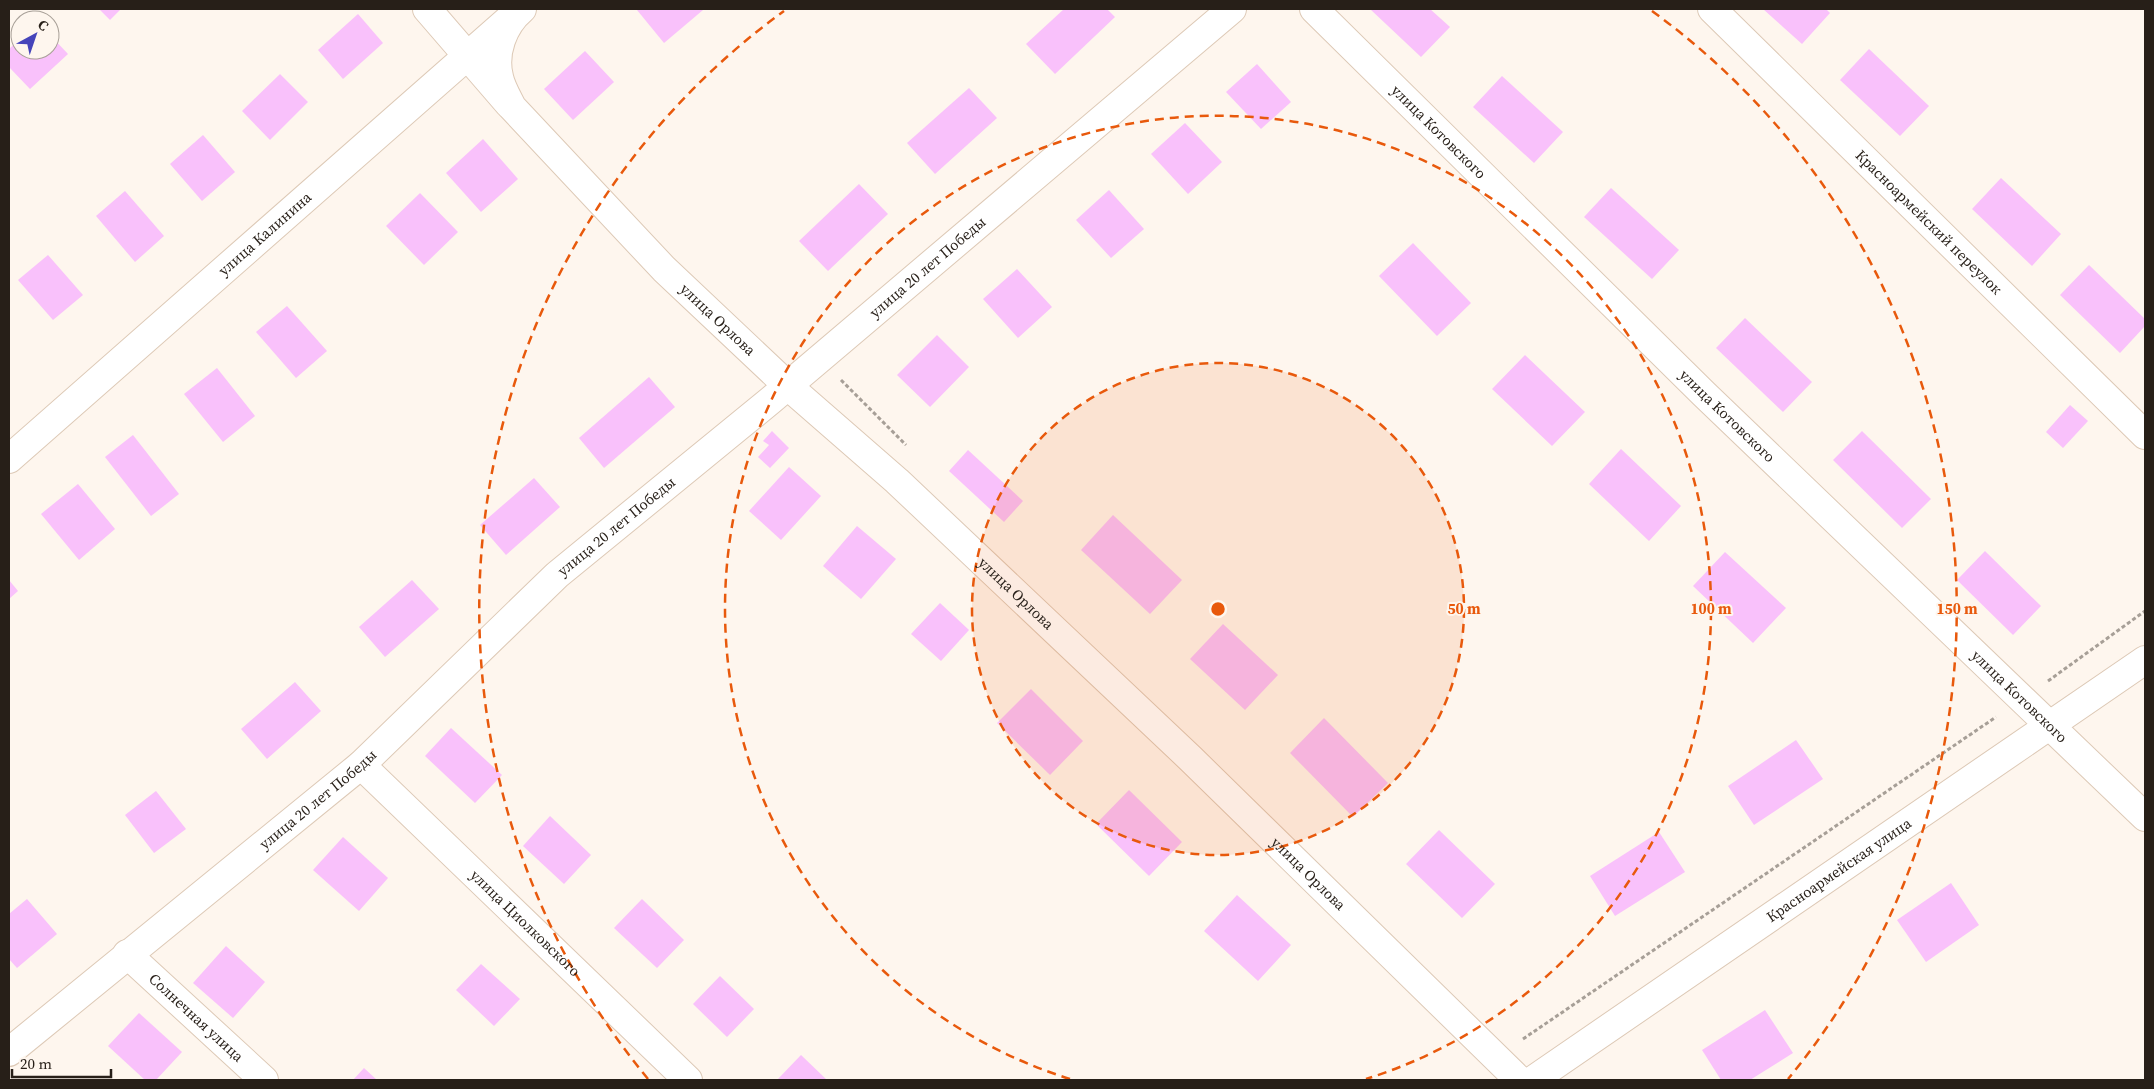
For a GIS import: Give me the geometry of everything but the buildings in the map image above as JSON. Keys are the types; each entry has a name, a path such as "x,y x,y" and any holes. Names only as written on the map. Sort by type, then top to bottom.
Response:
{"street":[{"name":"улица Орлова","path":"426,9 512,107 664,269 788,386 897,481 1192,759 1519,1080"},
{"name":"улица 20 лет Победы","path":"9,1052 361,765 558,575 788,386 1232,9"},
{"name":"улица Котовского","path":"1314,9 1704,394 2145,817"},
{"name":"Красноармейский переулок","path":"1712,9 2145,435"},
{"name":"улица Калинина","path":"9,460 518,11"},
{"path":"512,107 499,78 497,62 500,41 518,11"},
{"name":"Красноармейская улица","path":"1533,1080 2145,660"},
{"name":"улица Циолковского","path":"361,765 688,1080"},
{"name":"Солнечная улица","path":"128,954 264,1080"}],"path":[{"path":"1523,1039 2023,698 2145,611"}]}
